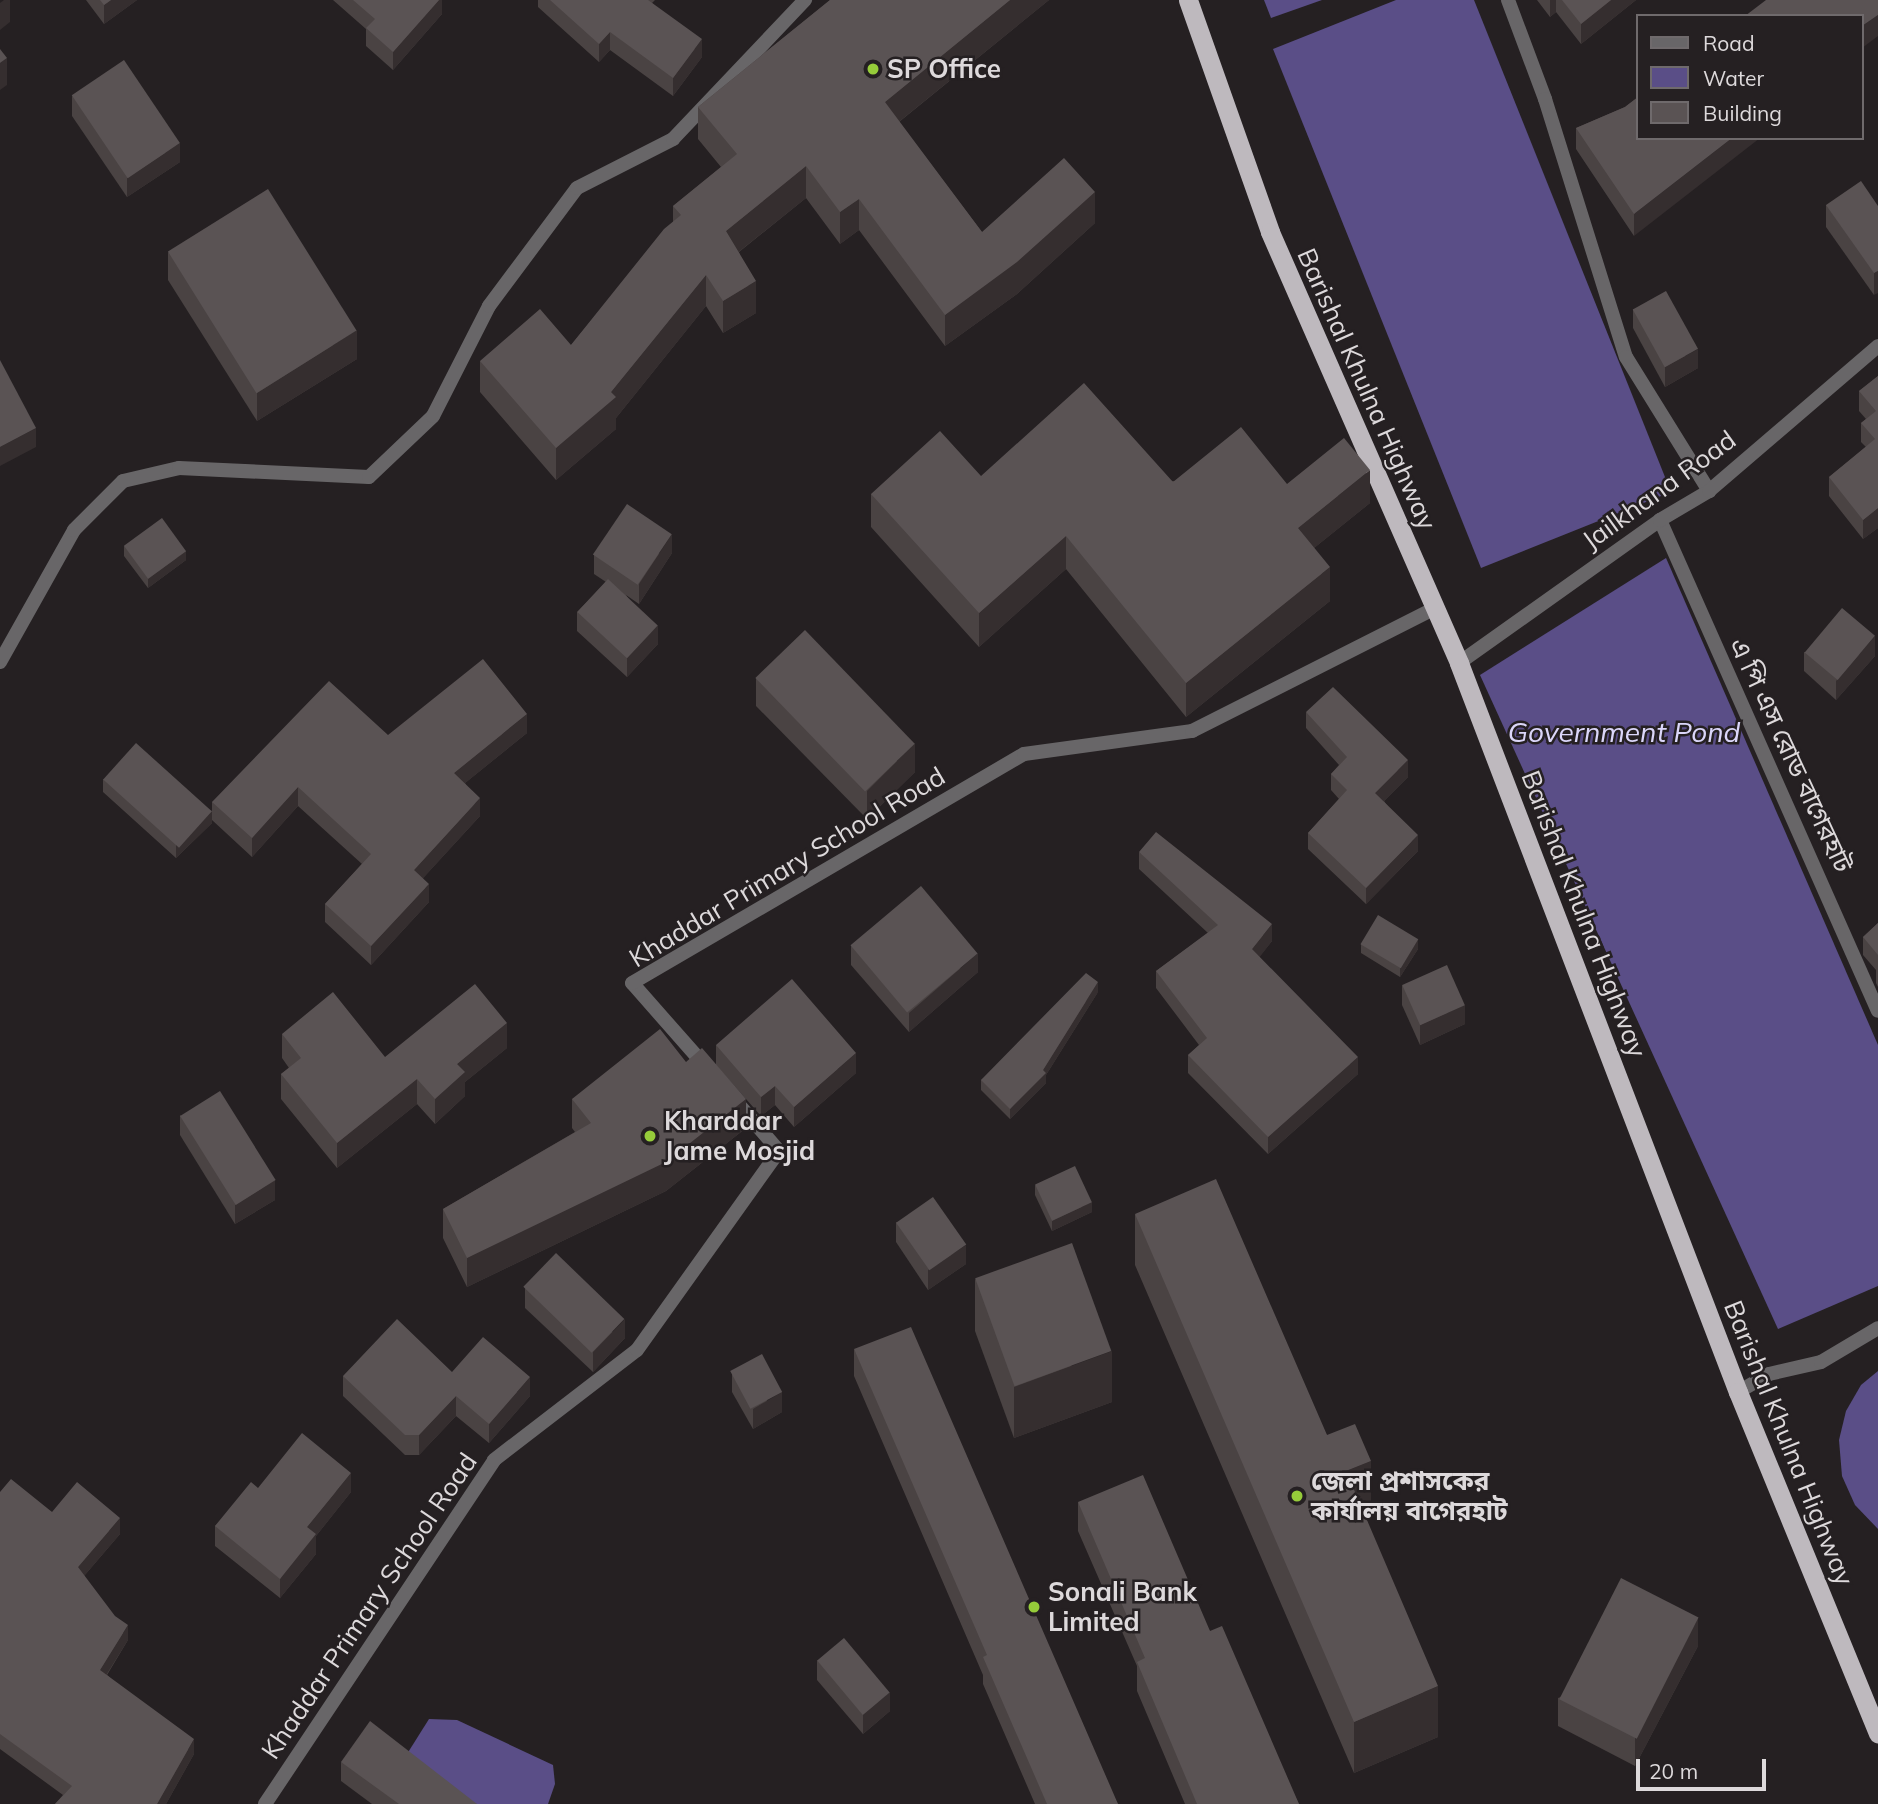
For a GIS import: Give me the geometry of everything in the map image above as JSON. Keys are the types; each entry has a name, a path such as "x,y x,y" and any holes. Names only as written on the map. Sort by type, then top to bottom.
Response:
{"highway":[{"name":"Barishal Khulna Highway","path":"1188,0 1270,232 1459,663 1738,1392 1878,1733"}],"street":[{"path":"0,662 74,530 123,481 179,468 369,477 433,416 489,306 577,188 673,139 805,0"},
{"path":"1508,0 1545,99 1626,357 1709,491"},
{"name":"Jailkhana Road","path":"1459,663 1660,520 1709,491 1878,346"},
{"name":"এ পি এস রোড বাগেরহাট","path":"1660,520 1878,1011"},
{"name":"Khaddar Primary School Road","path":"265,1804 494,1460 637,1350 779,1151 632,983 1024,754 1192,731 1435,608"},
{"path":"1738,1392 1769,1374 1821,1362 1878,1328"}],"water":[{"path":"1264,0 1322,0 1271,18"},
{"path":"1396,0 1474,0 1671,492 1481,568 1273,49"},
{"name":"Government Pond","path":"1666,558 1878,1045 1878,1286 1778,1329 1480,675"},
{"path":"1878,1371 1878,1529 1855,1505 1842,1476 1839,1440 1846,1411 1861,1385"},
{"path":"429,1719 457,1720 553,1765 555,1784 548,1804 466,1804 407,1754"}],"building":[{"path":"353,0 439,0 393,52 366,28 375,19"},
{"path":"550,0 648,0 702,39 673,78 610,32 599,44"},
{"path":"830,0 1010,0 885,102 982,232 1064,158 1095,192 1017,262 945,315 859,199 840,212 806,166 726,231 756,281 723,301 706,275 611,392 616,397 556,448 480,361 540,309 571,345 664,229 681,215 673,206 737,154 698,107"},
{"path":"1562,0 1611,0 1581,24"},
{"path":"1766,0 1878,0 1878,15 1864,25 1864,14 1748,14"},
{"path":"0,49 7,58 0,63"},
{"path":"124,60 180,143 128,178 72,95"},
{"path":"1636,99 1636,140 1729,140 1634,214 1576,128 1625,107"},
{"path":"1861,181 1878,206 1878,271 1874,273 1826,205"},
{"path":"268,189 356,331 256,393 168,252"},
{"path":"1666,291 1698,349 1665,367 1633,309"},
{"path":"0,360 36,428 0,447"},
{"path":"1878,376 1878,508 1863,520 1829,477 1875,439 1861,423 1876,411 1859,391"},
{"path":"1084,383 1173,482 1241,427 1287,484 1344,438 1370,470 1298,528 1330,567 1186,683 1066,536 979,613 871,494 940,431 981,476"},
{"path":"627,504 672,534 638,585 593,555"},
{"path":"162,518 186,551 148,579 124,546"},
{"path":"608,579 658,625 627,658 577,612"},
{"path":"1842,608 1875,636 1838,680 1805,652"},
{"path":"805,630 915,744 865,792 755,678"},
{"path":"483,659 527,714 454,773 480,798 414,870 429,884 371,946 325,904 371,854 298,787 252,838 212,802 329,681 388,735"},
{"path":"1333,687 1408,760 1375,793 1418,835 1366,888 1308,833 1347,790 1331,774 1347,757 1306,712"},
{"path":"136,743 212,811 179,848 103,779"},
{"path":"1156,832 1272,924 1252,949 1358,1057 1268,1137 1188,1055 1207,1038 1156,971 1218,925 1139,852"},
{"path":"921,886 978,953 907,1013 851,945"},
{"path":"1378,915 1418,939 1401,968 1360,944"},
{"path":"1878,923 1878,955 1863,937"},
{"path":"1447,965 1465,1005 1420,1025 1402,985"},
{"path":"1086,973 1098,982 1043,1070 1046,1073 1010,1109 981,1080"},
{"path":"792,979 856,1053 794,1107 775,1086 761,1097 716,1045"},
{"path":"475,984 507,1023 457,1064 465,1072 435,1099 417,1079 337,1143 281,1074 301,1058 282,1034 333,992 385,1057"},
{"path":"660,1029 686,1062 702,1048 746,1099 666,1162 467,1258 443,1209 591,1123 572,1099"},
{"path":"220,1091 276,1180 236,1205 180,1116"},
{"path":"1075,1166 1092,1202 1052,1221 1035,1185"},
{"path":"1216,1179 1327,1435 1355,1424 1371,1461 1346,1471 1438,1686 1354,1722 1135,1214"},
{"path":"933,1197 966,1245 929,1270 896,1223"},
{"path":"1072,1243 1111,1351 1015,1386 975,1278"},
{"path":"556,1253 624,1319 592,1353 523,1287"},
{"path":"397,1319 452,1372 483,1337 530,1377 489,1424 456,1396 419,1435 405,1435 343,1376"},
{"path":"911,1327 1118,1804 1047,1804 983,1657 987,1655 854,1349"},
{"path":"762,1354 782,1392 750,1409 730,1371"},
{"path":"302,1433 351,1473 307,1527 316,1534 280,1579 215,1526 251,1482 258,1488"},
{"path":"1143,1475 1210,1631 1222,1626 1299,1804 1197,1804 1137,1662 1145,1658 1078,1502"},
{"path":"11,1479 52,1512 77,1482 120,1518 78,1567 115,1616 128,1625 100,1670 194,1739 157,1804 55,1804 72,1786 0,1734 0,1492"},
{"path":"1621,1578 1699,1617 1637,1739 1559,1699"},
{"path":"844,1638 890,1692 863,1715 817,1660"},
{"path":"370,1721 477,1804 399,1804 341,1762"}],"place":[{"name":"SP Office","path":"873,69"},
{"name":"Kharddar Jame Mosjid","path":"650,1136"},
{"name":"জেলা প্রশাসকের কার্যালয় বাগেরহাট","path":"1297,1496"},
{"name":"Sonali Bank Limited","path":"1034,1607"}]}
